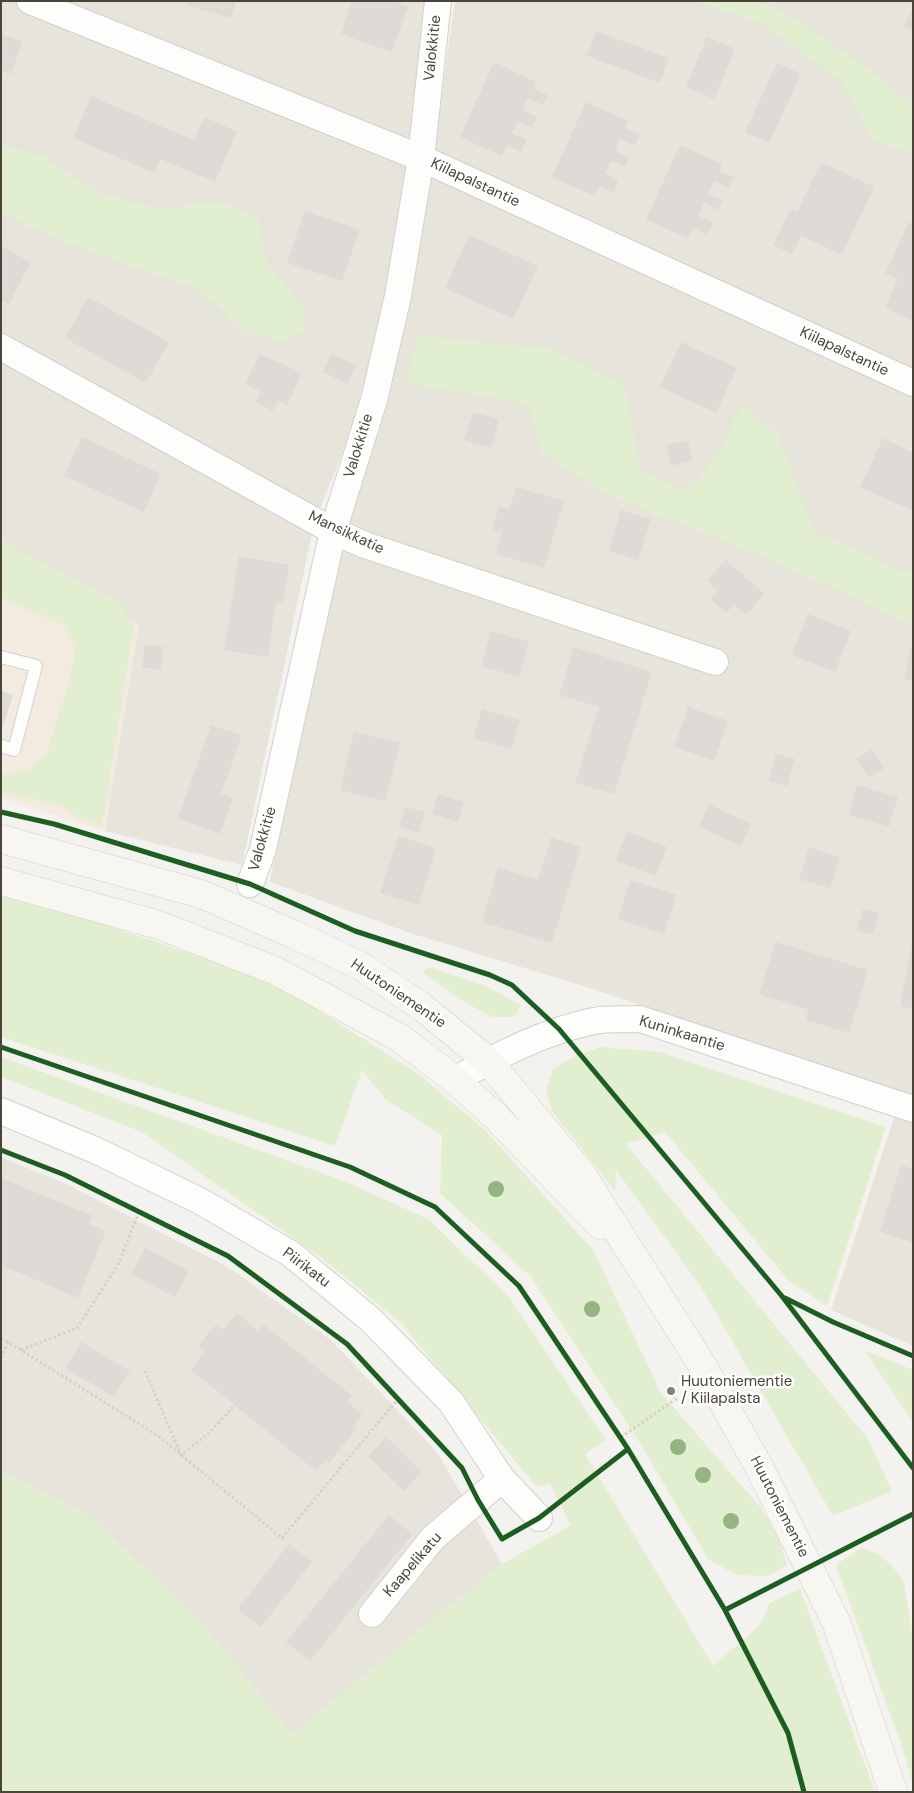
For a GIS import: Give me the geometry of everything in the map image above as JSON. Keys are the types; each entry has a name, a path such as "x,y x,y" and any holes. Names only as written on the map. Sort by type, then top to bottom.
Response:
{"main road":[{"name":"Huutoniementie","path":"1,839 201,894 291,933 359,965 422,1007 488,1061 581,1173 704,1368 759,1467 837,1624 893,1792"},
{"name":"Huutoniementie","path":"1,881 159,925 276,970 400,1038 456,1080 495,1116 641,1267"}],"street":[{"name":"Kiilapalstantie","path":"30,1 421,158 913,384"},
{"name":"Valokkitie","path":"250,884 263,849 333,531 378,381 398,296 421,158 438,1"},
{"name":"Mansikkatie","path":"1,348 333,531 365,546 715,662"},
{"name":"Kuninkaantie","path":"456,1080 488,1061 559,1029 596,1021 640,1019 913,1109"},
{"name":"Piirikatu","path":"1,1111 95,1150 200,1201 291,1254 371,1320 451,1402 502,1479 539,1518"},
{"name":"Kaapelikatu","path":"372,1614 434,1538 502,1479"}],"lane":[{"path":"1,656 36,666 14,750 1,746"}],"path":[{"path":"131,1208 148,1216"},
{"path":"21,1350 77,1328 118,1265 139,1212"},
{"path":"1,1339 156,1435 282,1538 398,1399"},
{"path":"1,1358 8,1342"},
{"path":"145,1371 181,1455"},
{"path":"621,1437 676,1399 671,1391"},
{"path":"392,1392 404,1406"},
{"path":"181,1455 209,1433 234,1406"},
{"path":"616,1429 625,1443"}],"shaded area":[{"path":"1,1 429,1 407,179 367,391 314,524 242,865 105,831 139,624 1,580"},
{"path":"455,1 913,1 913,1346 831,1310 902,1094 593,989 410,933 270,882 330,532 388,399 425,211"},
{"path":"1,580 139,623 105,831 1,798"},
{"path":"1,1157 64,1183 228,1267 331,1340 437,1452 502,1564 292,1734 195,1615 88,1516 1,1471"}],"green space":[{"path":"697,1 761,1 802,24 875,74 913,106 913,153 874,141 841,81 764,25"},
{"path":"1,144 46,158 97,193 160,209 219,202 257,216 266,261 305,310 306,327 288,341 248,334 199,289 134,268 29,227 1,211"},
{"path":"418,335 556,350 624,384 641,472 688,491 717,456 742,403 779,436 813,531 913,576 913,626 781,564 605,493 541,453 528,404 406,383"},
{"path":"1,540 120,604 134,625 102,826 81,819 60,804 1,793 1,775 26,771 46,756 70,678 76,644 64,625 1,597"},
{"path":"1,894 68,912 272,981 417,1073 484,1129 593,1250 661,1393 761,1508 779,1538 787,1565 769,1576 737,1575 709,1560 638,1440 531,1277 440,1193 442,1135 386,1100 362,1070 335,1146 1,1037"},
{"path":"429,967 486,986 521,1005 514,1017 492,1017 461,1000 423,973"},
{"path":"600,1047 659,1052 886,1127 827,1306 788,1280 665,1132 626,1144 868,1439 892,1491 833,1516 701,1287 616,1170 615,1191 552,1111 546,1091 553,1069 565,1061"},
{"path":"1,1057 344,1181 428,1219 508,1296 606,1440 585,1454 713,1666 759,1626 770,1603 800,1589 875,1792 1,1792 1,1471 88,1516 195,1615 292,1734 502,1564 571,1525 550,1484 536,1486 401,1323 323,1259 142,1132 1,1077"},
{"path":"864,1350 913,1370 913,1422"},
{"path":"861,1548 877,1553 892,1566 904,1582 913,1638 913,1785 905,1755 836,1565"}],"building":[{"path":"188,1 236,1 231,18 187,5"},
{"path":"352,1 393,1 408,7 392,52 341,34"},
{"path":"913,7 913,31 904,27"},
{"path":"596,31 669,58 660,83 587,56"},
{"path":"1,34 23,42 11,74 1,70"},
{"path":"707,37 735,49 714,99 686,87"},
{"path":"494,62 536,82 533,88 548,95 543,105 528,98 523,110 537,117 532,127 518,121 512,133 527,140 521,152 507,145 502,156 460,137"},
{"path":"777,63 801,74 769,143 745,132"},
{"path":"91,96 194,140 204,117 237,131 215,182 160,159 154,173 73,138"},
{"path":"586,102 628,121 625,128 640,135 635,145 620,139 615,151 629,157 625,167 611,161 605,173 619,180 613,192 599,186 594,196 552,177"},
{"path":"680,145 722,164 719,171 734,177 729,188 714,181 708,194 723,200 718,210 704,203 698,216 713,222 707,235 693,228 688,239 646,219"},
{"path":"821,162 874,187 842,255 801,236 792,254 773,245 790,209 797,212"},
{"path":"305,211 360,230 342,281 287,263"},
{"path":"909,222 913,224 913,321 885,308 898,279 885,274"},
{"path":"469,235 538,266 513,319 445,288"},
{"path":"1,246 31,262 9,304 1,300"},
{"path":"88,297 169,342 146,383 65,338"},
{"path":"681,342 737,368 716,413 660,387"},
{"path":"260,354 302,373 287,405 278,400 273,411 256,402 261,392 245,384"},
{"path":"331,354 356,365 347,384 323,372"},
{"path":"473,412 499,419 491,448 464,440"},
{"path":"82,437 161,474 144,512 64,476"},
{"path":"883,438 913,453 913,511 860,487"},
{"path":"688,441 692,461 671,466 666,445"},
{"path":"516,487 564,501 544,568 496,554 502,532 492,530 499,506 509,509"},
{"path":"621,510 651,519 638,560 609,551"},
{"path":"239,556 289,565 283,603 276,602 268,657 224,650"},
{"path":"726,560 764,594 746,615 734,605 726,613 711,599 718,591 707,581"},
{"path":"808,614 851,631 835,672 792,655"},
{"path":"491,631 529,642 519,677 481,666"},
{"path":"145,645 164,647 161,670 142,667"},
{"path":"574,647 652,672 614,794 575,783 599,707 559,695"},
{"path":"910,648 913,649 913,680 905,679"},
{"path":"1,691 13,695 2,729 1,729"},
{"path":"688,707 728,721 714,761 674,747"},
{"path":"482,709 520,720 511,749 473,738"},
{"path":"211,725 242,735 221,794 233,798 220,834 178,818"},
{"path":"354,732 400,743 385,801 340,790"},
{"path":"872,749 884,768 869,778 856,759"},
{"path":"776,754 795,759 787,786 769,781"},
{"path":"857,785 898,797 889,827 849,815"},
{"path":"438,794 464,802 458,822 432,814"},
{"path":"709,804 751,824 741,846 699,827"},
{"path":"405,807 425,812 418,833 399,827"},
{"path":"627,831 667,847 656,876 616,861"},
{"path":"398,836 436,848 419,905 380,893"},
{"path":"551,837 581,847 552,943 482,922 498,867 538,880"},
{"path":"809,847 840,857 830,888 799,879"},
{"path":"630,880 677,895 664,934 618,919"},
{"path":"863,909 879,913 873,935 856,930"},
{"path":"776,942 868,970 849,1033 806,1020 809,1010 759,994"},
{"path":"913,942 913,1009 900,1006"},
{"path":"901,1165 913,1169 913,1243 880,1232"},
{"path":"1,1178 93,1216 89,1224 106,1231 78,1298 1,1265"},
{"path":"145,1248 189,1271 175,1297 131,1274"},
{"path":"237,1313 258,1331 263,1324 352,1396 347,1402 362,1414 354,1425 357,1428 329,1463 326,1460 316,1471 191,1370 205,1352 198,1346 216,1325 223,1330"},
{"path":"81,1342 130,1371 114,1397 65,1368"},
{"path":"386,1437 422,1472 404,1491 368,1456"},
{"path":"389,1515 412,1534 310,1661 286,1642"},
{"path":"289,1544 312,1562 261,1627 238,1609"}],"cycle path":[{"path":"1,812 54,824 250,884 355,931 490,975 512,985 559,1029 781,1295 913,1468"},
{"path":"1,1047 350,1167 435,1207 519,1286 628,1449 725,1610 788,1733 804,1792"},
{"path":"1,1150 65,1175 228,1256 347,1344 462,1468 478,1500 502,1539 539,1518 628,1449"},
{"path":"785,1298 833,1322 913,1356"},
{"path":"725,1610 913,1514"}],"place":[{"name":"Huutoniementie / Kiilapalsta","path":"671,1391"}]}
